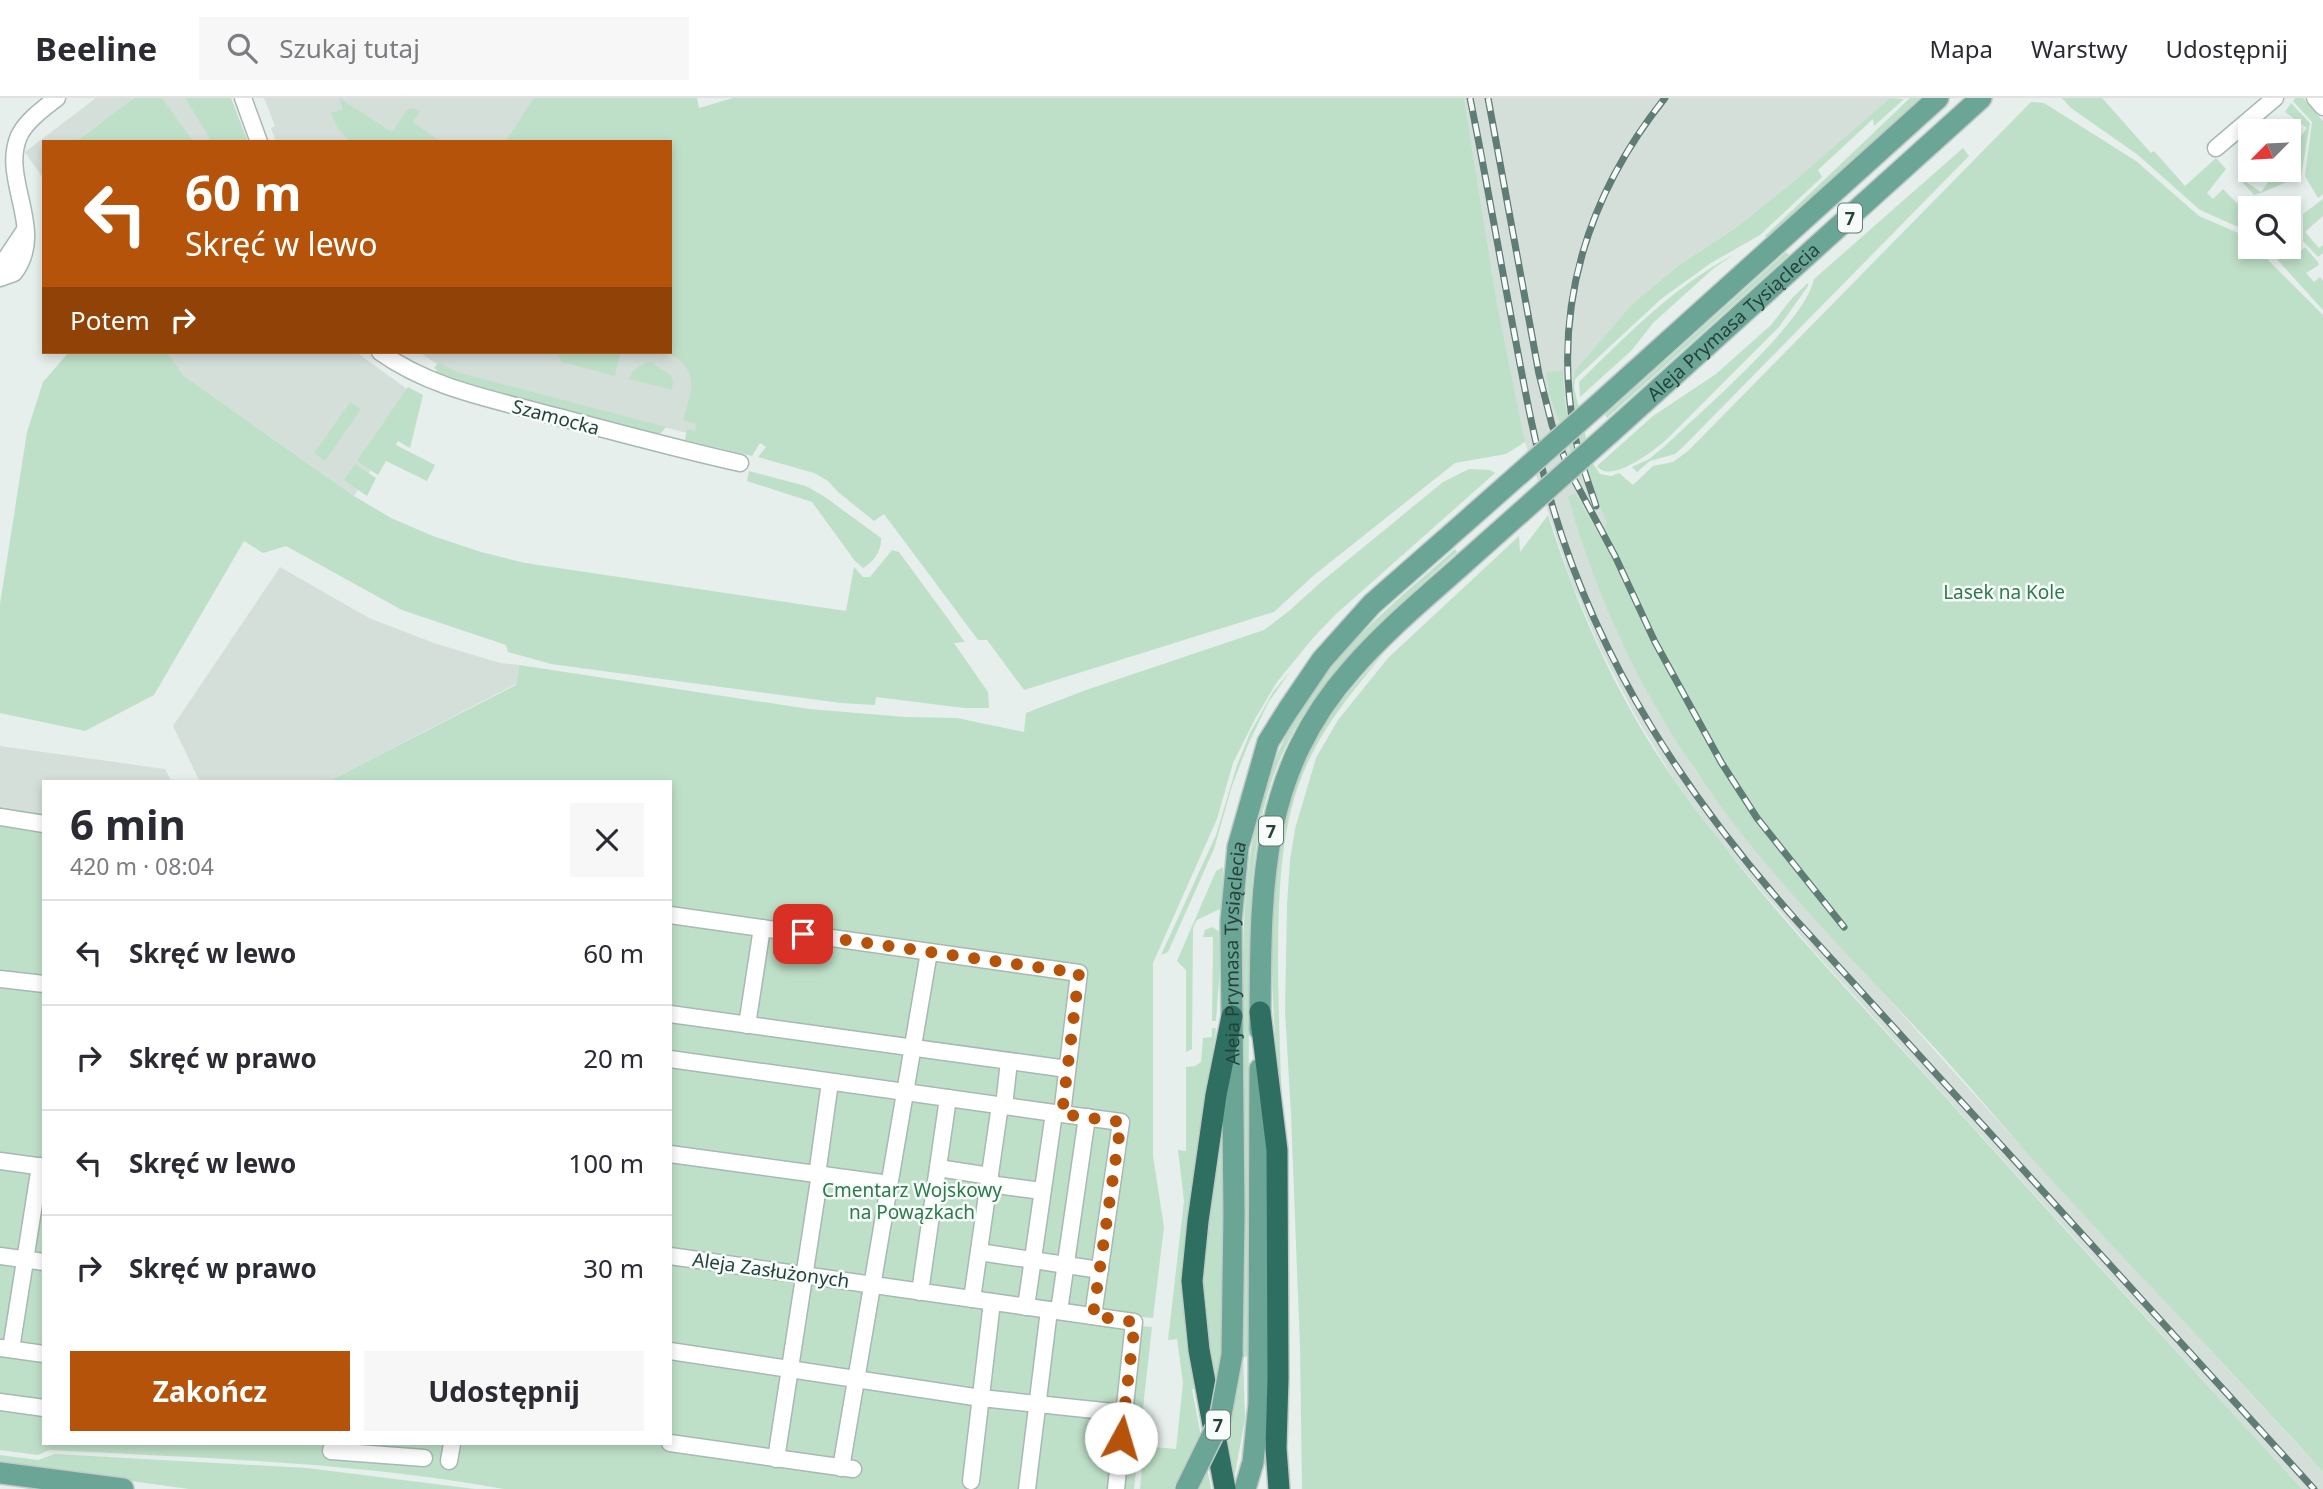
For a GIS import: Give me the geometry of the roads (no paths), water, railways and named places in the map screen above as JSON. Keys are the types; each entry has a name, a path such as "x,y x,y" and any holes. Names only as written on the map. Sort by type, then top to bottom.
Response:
{"highway":[{"path":"1260,1012 1277,1150 1276,1448 1279,1489"},
{"path":"1225,1489 1199,1350 1192,1282 1216,1095 1232,1016"}],"main road":[{"name":"Aleja Prymasa Tysiąclecia","path":"1186,1489 1220,1420 1232,1355 1232,897 1238,847 1268,742 1322,660 1372,604 1600,403 1938,98"},
{"name":"Aleja Prymasa Tysiąclecia","path":"1245,1489 1252,1462 1259,1404 1260,1012 1264,878 1267,849 1279,800 1302,741 1317,715 1351,670 1395,624 1981,98"},
{"path":"0,1473 124,1489"}],"street":[{"path":"0,277 3,263 25,230 14,169 18,137 30,121 57,98"},
{"path":"243,98 259,140"},
{"path":"2216,148 2275,98"},
{"path":"2315,98 2323,107"},
{"name":"Szamocka","path":"383,354 412,373 461,392 664,446 740,463"},
{"path":"0,817 42,824"},
{"path":"672,915 1079,973 1067,1069 1042,1191 1026,1307"},
{"path":"747,1025 762,928"},
{"path":"672,1444 847,1469 856,1378 929,952"},
{"path":"0,979 42,984"},
{"path":"672,1014 1067,1069"},
{"path":"672,1059 1121,1122 1093,1316"},
{"path":"972,1299 1009,1061"},
{"path":"776,1458 830,1082"},
{"path":"920,1292 948,1098"},
{"path":"1027,1489 1037,1404 1065,1265 1087,1117"},
{"path":"672,1154 889,1184"},
{"path":"0,1161 42,1166 5,1349 42,1354"},
{"path":"938,1168 1042,1191"},
{"path":"979,1252 1100,1270"},
{"path":"0,1256 42,1262"},
{"name":"Aleja Zasłużonych","path":"672,1256 1135,1322 1123,1413"},
{"path":"971,1481 992,1302"},
{"path":"672,1351 981,1398 1123,1413 1116,1489"},
{"path":"0,1402 42,1408"},
{"path":"333,1445 331,1451 424,1458"},
{"path":"450,1461 452,1445"}],"railway":[{"path":"1470,98 1527,399 1553,508 1596,622 1622,676 1652,728 1719,826 1796,920 2314,1489"},
{"path":"1488,98 1539,374 1552,425 1570,472 1615,556 1655,642 1721,762 1757,818 1844,927"},
{"path":"1596,506 1576,440 1568,384 1568,340 1573,296 1582,254 1615,173 1665,98"}],"park label":[{"name":"Lasek na Kole","path":"2004,592"},
{"name":"Cmentarz Wojskowy na Powązkach","path":"912,1201"}]}
